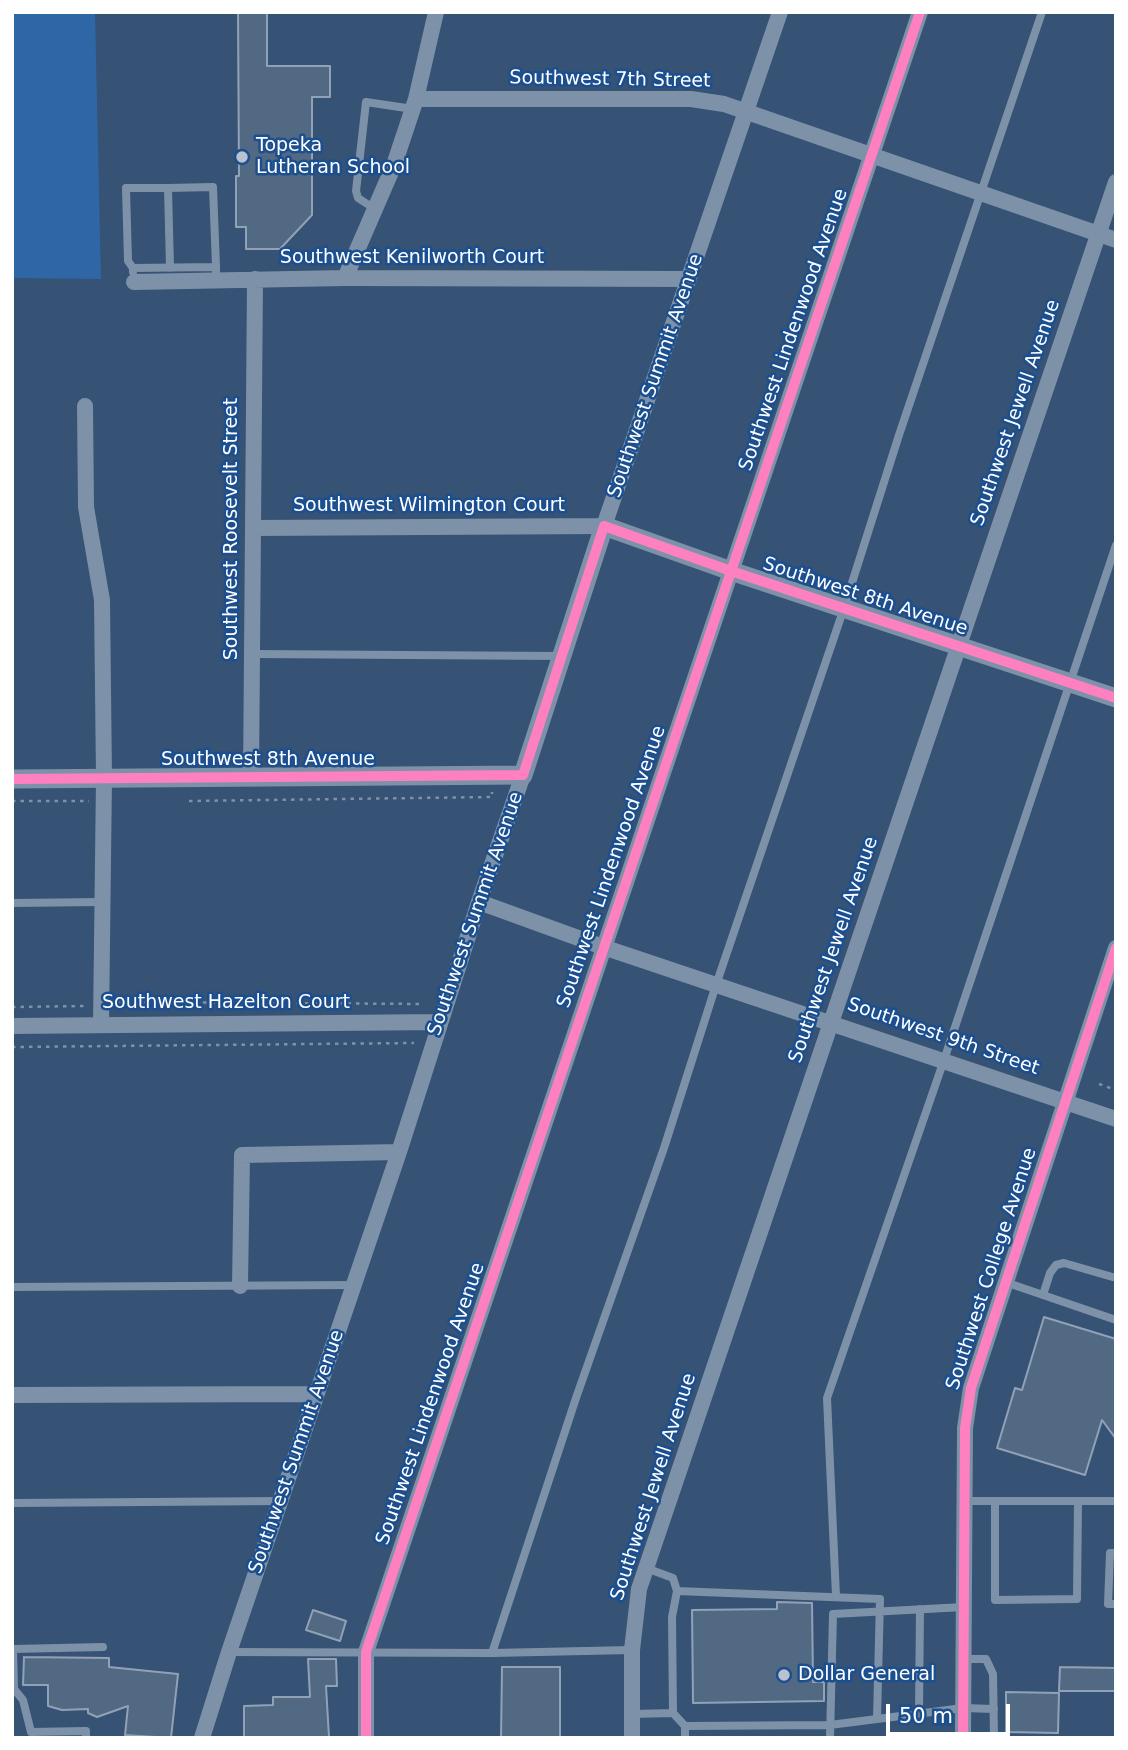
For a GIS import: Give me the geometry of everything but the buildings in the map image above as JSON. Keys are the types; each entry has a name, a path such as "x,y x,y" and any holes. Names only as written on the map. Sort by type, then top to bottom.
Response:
{"street":[{"path":"345,278 394,165 414,104 436,12"},
{"name":"Southwest Summit Avenue","path":"202,1738 399,1152 478,902 780,12"},
{"name":"Southwest Lindenwood Avenue","path":"366,1738 366,1652 920,12"},
{"name":"Southwest 7th Street","path":"414,104 691,99 724,104 1116,240"},
{"name":"Southwest Jewell Avenue","path":"632,1738 632,1650 637,1602 646,1568 1116,182"},
{"name":"Southwest Kenilworth Court","path":"133,275 216,273 255,279 689,279"},
{"name":"Southwest Roosevelt Street","path":"251,778 255,279"},
{"path":"85,406 86,507 102,600 104,778 101,1025"},
{"name":"Southwest 8th Avenue","path":"604,526 731,571 1116,698"},
{"name":"Southwest Wilmington Court","path":"253,528 604,526"},
{"name":"Southwest 8th Avenue","path":"12,779 523,775"},
{"name":"Southwest 9th Street","path":"478,902 603,947 1116,1119"},
{"name":"Southwest College Avenue","path":"963,1738 964,1501 967,1408 973,1376 1116,948"},
{"name":"Southwest Hazelton Court","path":"12,1026 440,1022"},
{"path":"240,1286 242,1154 399,1152"},
{"path":"12,1395 316,1394"}],"lane":[{"path":"492,1653 1042,12"},
{"path":"375,209 358,198 356,191 366,102 414,104"},
{"path":"213,187 216,273 170,268 133,275 128,261 126,188 213,187"},
{"path":"168,188 170,268"},
{"path":"836,1596 827,1398 944,1060 1116,545"},
{"path":"252,654 563,656"},
{"path":"12,902 101,902"},
{"path":"1043,1295 1050,1273 1056,1265 1064,1262 1116,1278"},
{"path":"1005,1282 1116,1320"},
{"path":"12,1287 354,1284"},
{"path":"12,1503 280,1501"},
{"path":"964,1501 1116,1501"},
{"path":"995,1501 995,1600 1077,1599 1078,1501"},
{"path":"1116,1553 1110,1553 1108,1604 1116,1604"},
{"path":"646,1568 673,1578 677,1591 672,1617 673,1713 685,1726 685,1738"},
{"path":"677,1591 880,1599 877,1719"},
{"path":"830,1738 833,1614 964,1608"},
{"path":"919,1714 920,1609"},
{"path":"86,1738 86,1731 31,1732 23,1700 14,1689 12,1648 103,1647"},
{"path":"229,1652 492,1653 632,1650"},
{"path":"963,1659 986,1659 993,1674 995,1738"},
{"path":"685,1726 830,1725 963,1708 994,1709"},
{"path":"632,1714 673,1713"}],"path":[{"path":"189,801 492,797 492,789"},
{"path":"12,801 90,801"},
{"path":"12,1007 89,1006 101,1002 423,1004"},
{"path":"12,1047 414,1043"},
{"path":"1099,1084 1116,1090"}],"shaded area":[{"path":"12,12 95,12 101,279 12,278"}],"cycle path":[{"path":"366,1738 366,1652 920,12"},
{"path":"12,779 523,775 604,526 731,571 1116,698"},
{"path":"963,1738 965,1428 971,1388 1116,948"}],"place":[{"name":"Topeka Lutheran School","path":"242,157"},
{"name":"Dollar General","path":"784,1675"}]}
